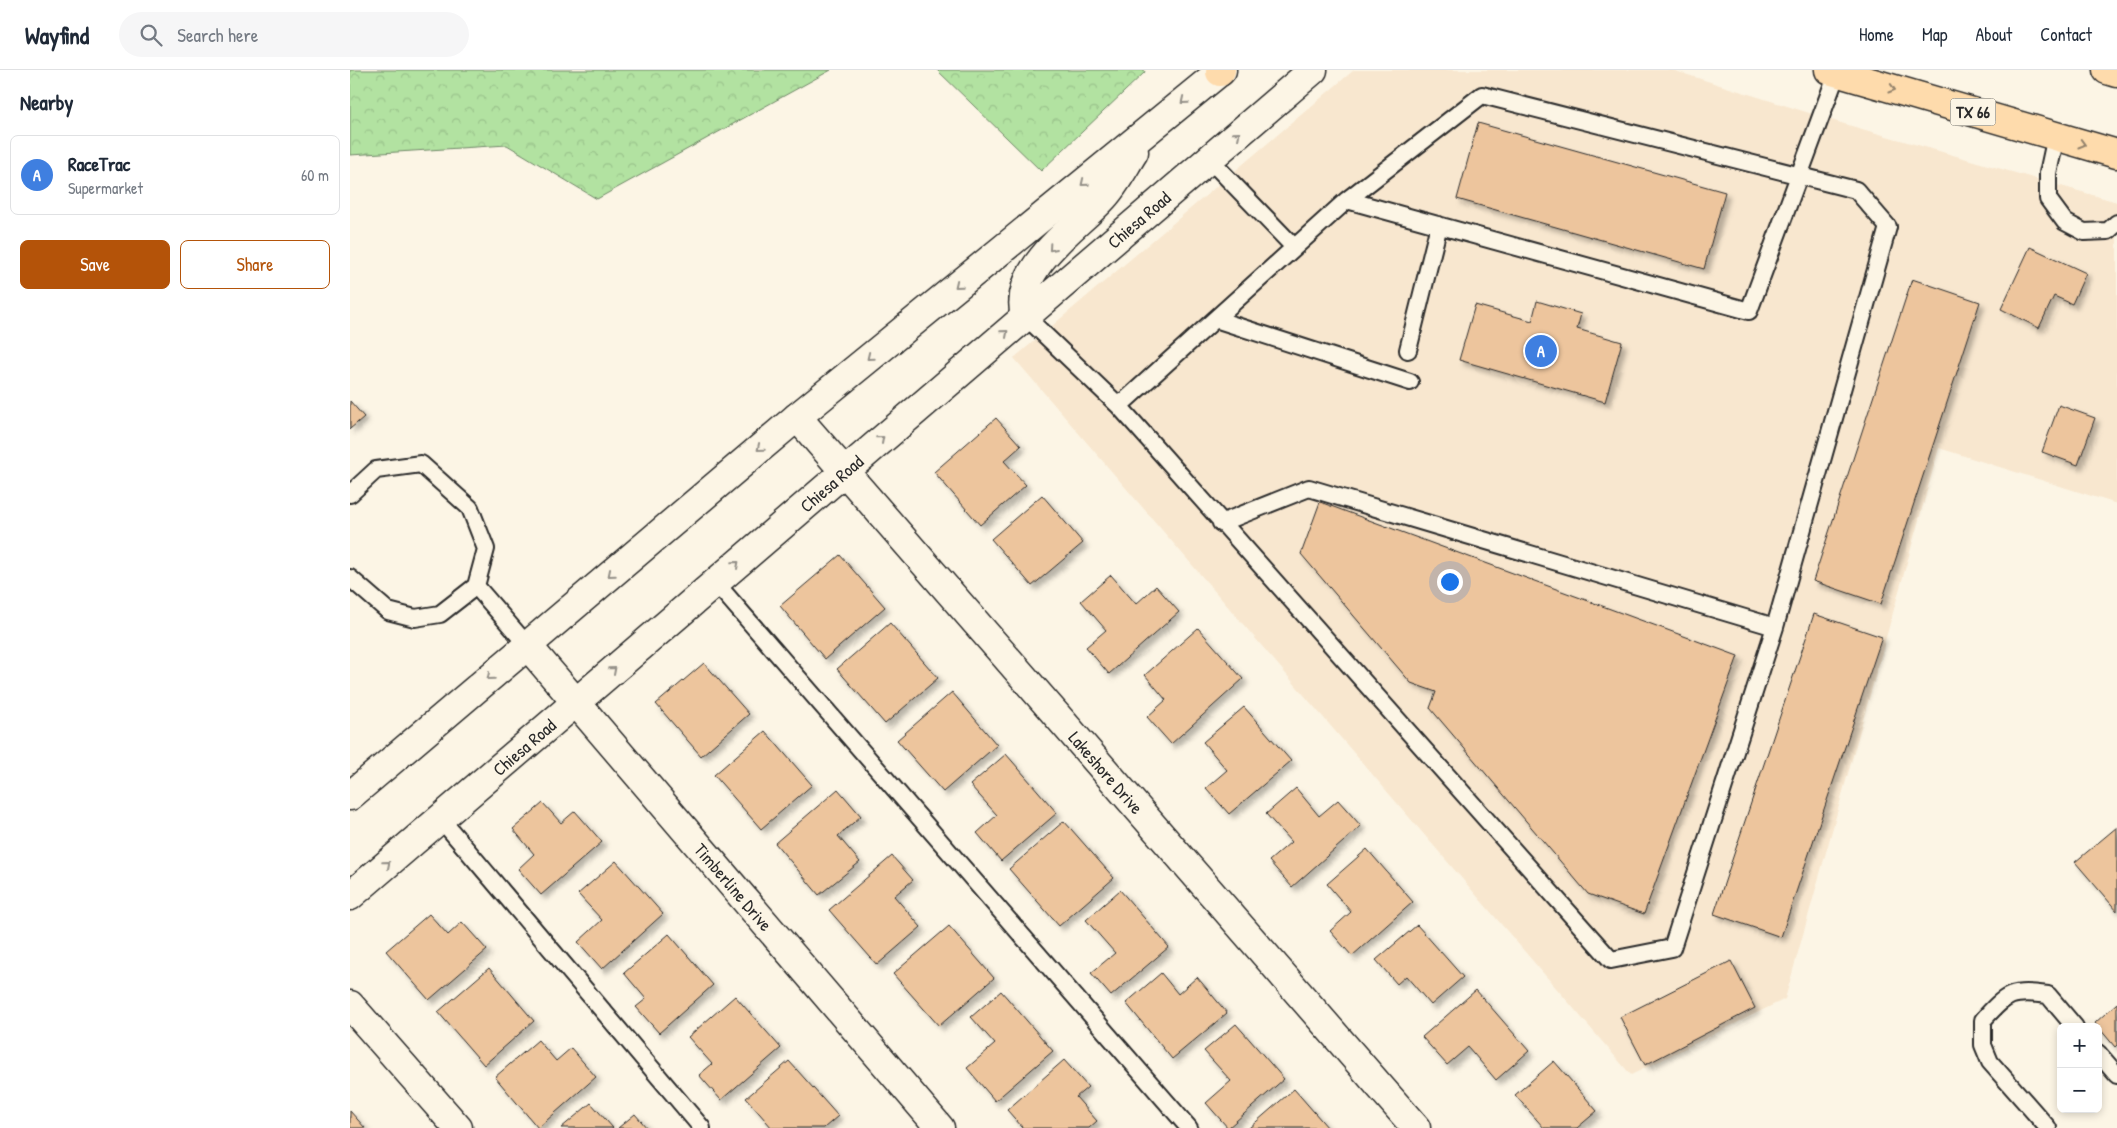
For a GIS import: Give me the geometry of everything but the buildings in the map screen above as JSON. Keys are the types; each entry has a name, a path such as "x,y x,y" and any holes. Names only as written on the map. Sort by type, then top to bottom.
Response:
{"main road":[{"name":"Chiesa Road","path":"350,896 1313,70"},
{"path":"2108,70 2117,73"},
{"path":"350,796 797,417 1221,71"},
{"name":"TX 66","path":"1833,71 2117,154"},
{"path":"1025,316 1022,304 1024,290 1033,273 1051,247 1105,196 1149,130"},
{"name":"Lakeshore Drive","path":"797,417 1416,1128"},
{"name":"Timberline Drive","path":"527,645 940,1128"},
{"path":"350,1005 458,1128"}],"lane":[{"path":"1347,200 1749,311 1800,174 1833,71"},
{"path":"1025,316 1119,406 1611,960 1672,948 1775,627 1888,227 1856,190 1800,174 1482,95 1347,200 1119,406"},
{"path":"2056,136 2048,173 2048,199 2065,222 2084,232 2108,231 2117,223"},
{"path":"1208,159 1294,247"},
{"path":"1408,350 1439,225"},
{"path":"1215,319 1410,382"},
{"path":"350,494 376,470 421,464 470,508 486,549 476,586 440,614 415,618 388,611 350,578"},
{"path":"1221,523 1309,488 1775,627"},
{"path":"715,582 1188,1128"},
{"path":"476,586 527,645"},
{"path":"440,818 702,1128"},
{"path":"2048,1128 1990,1062 1983,1045 1983,1020 2002,1000 2022,992 2048,995 2072,1023"},
{"path":"2102,1058 2117,1075"}],"shaded area":[{"path":"1354,70 1672,70 1841,123 2117,202 2117,504 1939,448 1785,999 1631,1075 1014,358"}],"green space":[{"path":"350,70 831,70 597,199 507,145 350,155"},
{"path":"937,70 1144,70 1145,72 1041,171"}],"place":[{"name":"RaceTrac","path":"1541,351"}]}
